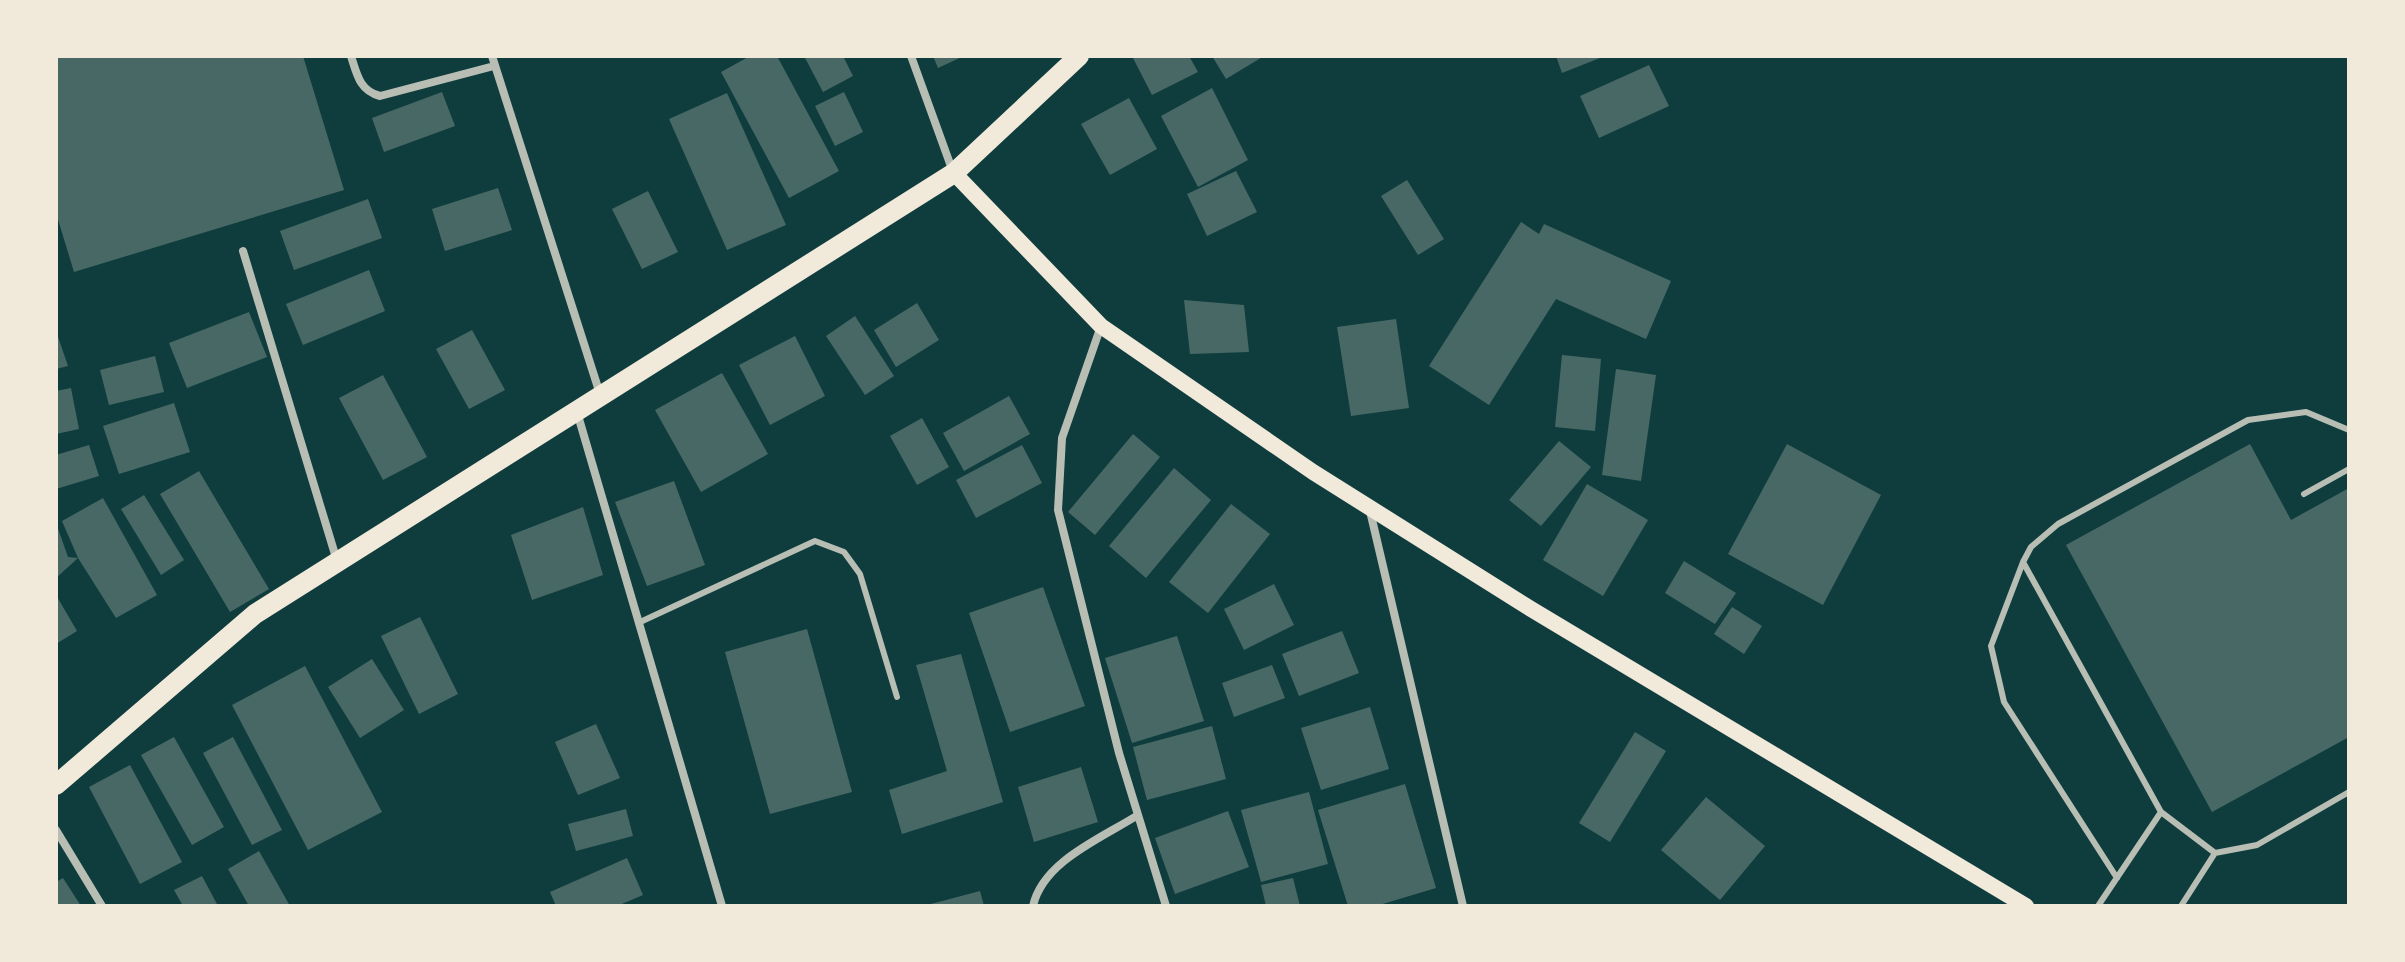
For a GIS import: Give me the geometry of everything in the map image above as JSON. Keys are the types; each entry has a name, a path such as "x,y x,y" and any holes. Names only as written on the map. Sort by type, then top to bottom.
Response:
{"main road":[{"path":"56,785 255,614 954,173 1079,56"},
{"path":"954,173 1101,326 1370,511 2018,904"}],"street":[{"path":"351,56 358,79 367,93 380,96 493,61 600,395"},
{"path":"911,56 954,173"},
{"path":"243,251 337,562"},
{"path":"1101,326 1062,438 1058,510 1072,575 1166,906"},
{"path":"577,410 722,906"},
{"path":"1370,511 1463,906"},
{"path":"1033,906 1037,889 1054,869 1138,815"},
{"path":"56,830 102,906"}],"lane":[{"path":"2117,878 2004,702 1991,646 2023,562 2031,547 2058,524 2248,420 2306,412 2349,430"},
{"path":"2304,494 2349,469"},
{"path":"638,623 815,541 844,552 860,574 897,697"},
{"path":"2023,562 2161,812 2215,853"},
{"path":"2181,906 2215,853 2257,845 2349,792"},
{"path":"2098,906 2161,812"}],"building":[{"path":"56,56 303,56 344,190 74,272 56,213"},
{"path":"750,56 777,56 839,171 789,198 721,72"},
{"path":"804,56 843,56 853,76 823,92"},
{"path":"933,56 964,56 938,68"},
{"path":"1132,56 1189,56 1198,72 1152,95"},
{"path":"1212,56 1264,56 1226,79"},
{"path":"1556,56 1605,56 1562,73"},
{"path":"1649,65 1669,106 1599,138 1580,96"},
{"path":"1212,88 1248,160 1198,187 1161,116"},
{"path":"442,92 455,126 384,152 372,118"},
{"path":"844,92 863,132 835,146 815,106"},
{"path":"727,93 786,225 727,250 669,119"},
{"path":"1129,98 1157,149 1110,175 1081,124"},
{"path":"1236,171 1257,212 1207,236 1187,194"},
{"path":"1407,180 1444,239 1418,255 1381,196"},
{"path":"498,188 512,230 445,251 432,209"},
{"path":"648,191 678,252 642,269 612,209"},
{"path":"368,199 382,238 294,270 280,231"},
{"path":"1521,222 1539,234 1544,224 1671,281 1646,339 1556,299 1489,405 1429,366"},
{"path":"369,270 385,311 303,345 286,304"},
{"path":"1184,300 1244,305 1249,352 1190,354"},
{"path":"917,303 939,340 896,367 874,330"},
{"path":"249,312 267,357 187,388 169,343"},
{"path":"855,316 894,376 865,395 826,336"},
{"path":"1396,319 1409,408 1351,416 1337,327"},
{"path":"472,330 505,390 469,409 436,349"},
{"path":"56,331 68,366 56,369"},
{"path":"795,336 825,396 770,425 739,365"},
{"path":"1562,355 1601,359 1595,431 1555,427"},
{"path":"155,356 164,392 109,405 100,370"},
{"path":"1616,369 1656,375 1641,481 1602,475"},
{"path":"722,373 768,454 701,492 655,410"},
{"path":"383,375 427,457 383,480 339,398"},
{"path":"71,388 79,429 56,434 56,391"},
{"path":"1009,396 1030,434 964,471 943,433"},
{"path":"174,403 190,452 119,474 103,426"},
{"path":"922,418 949,467 917,485 890,436"},
{"path":"1133,434 1160,457 1095,535 1068,512"},
{"path":"1559,441 1591,467 1541,526 1509,500"},
{"path":"1787,444 1881,495 1823,605 1728,554"},
{"path":"2250,444 2291,520 2349,488 2349,737 2212,812 2066,545"},
{"path":"89,445 99,476 56,489 56,455"},
{"path":"1022,445 1042,483 976,518 956,480"},
{"path":"1174,468 1211,500 1146,578 1109,546"},
{"path":"199,471 269,589 230,612 160,494"},
{"path":"674,481 705,565 647,586 615,502"},
{"path":"1587,484 1648,520 1603,596 1543,560"},
{"path":"144,495 184,560 161,575 121,509"},
{"path":"103,498 157,595 116,618 78,558 62,521"},
{"path":"1231,504 1270,534 1208,613 1169,582"},
{"path":"583,507 603,575 532,600 511,535"},
{"path":"56,523 68,557 78,558 56,578"},
{"path":"1684,561 1736,593 1715,624 1665,593"},
{"path":"1274,584 1294,625 1244,650 1224,609"},
{"path":"1043,587 1085,706 1010,732 969,613"},
{"path":"56,595 77,631 56,644"},
{"path":"1732,607 1762,626 1744,654 1714,634"},
{"path":"420,617 458,694 419,714 381,636"},
{"path":"807,629 852,792 770,814 725,652"},
{"path":"1342,631 1359,673 1299,696 1282,654"},
{"path":"1177,636 1204,721 1132,743 1105,658"},
{"path":"961,654 1003,802 902,834 889,790 947,771 916,665"},
{"path":"372,659 404,710 360,738 328,687"},
{"path":"1272,665 1285,698 1234,717 1222,683"},
{"path":"305,666 382,812 308,850 232,705"},
{"path":"1370,707 1389,769 1321,790 1301,728"},
{"path":"596,724 620,778 578,795 555,742"},
{"path":"1212,726 1226,779 1147,800 1133,747"},
{"path":"1635,732 1666,751 1610,842 1579,823"},
{"path":"174,737 224,827 192,845 141,755"},
{"path":"233,737 282,830 252,845 203,753"},
{"path":"130,765 182,862 140,884 89,787"},
{"path":"1081,767 1098,822 1034,842 1018,787"},
{"path":"1405,784 1436,888 1376,906 1348,906 1318,810"},
{"path":"1309,792 1328,864 1261,882 1241,810"},
{"path":"1706,797 1765,846 1720,900 1661,850"},
{"path":"626,809 633,836 576,851 568,824"},
{"path":"1228,811 1249,867 1175,894 1155,838"},
{"path":"259,851 290,906 249,906 228,869"},
{"path":"627,858 643,895 617,906 556,906 550,892"},
{"path":"202,876 218,906 183,906 174,890"},
{"path":"63,878 81,906 56,906 56,882"},
{"path":"1293,878 1300,906 1266,906 1261,885"},
{"path":"980,891 984,906 927,906 927,905"}]}
